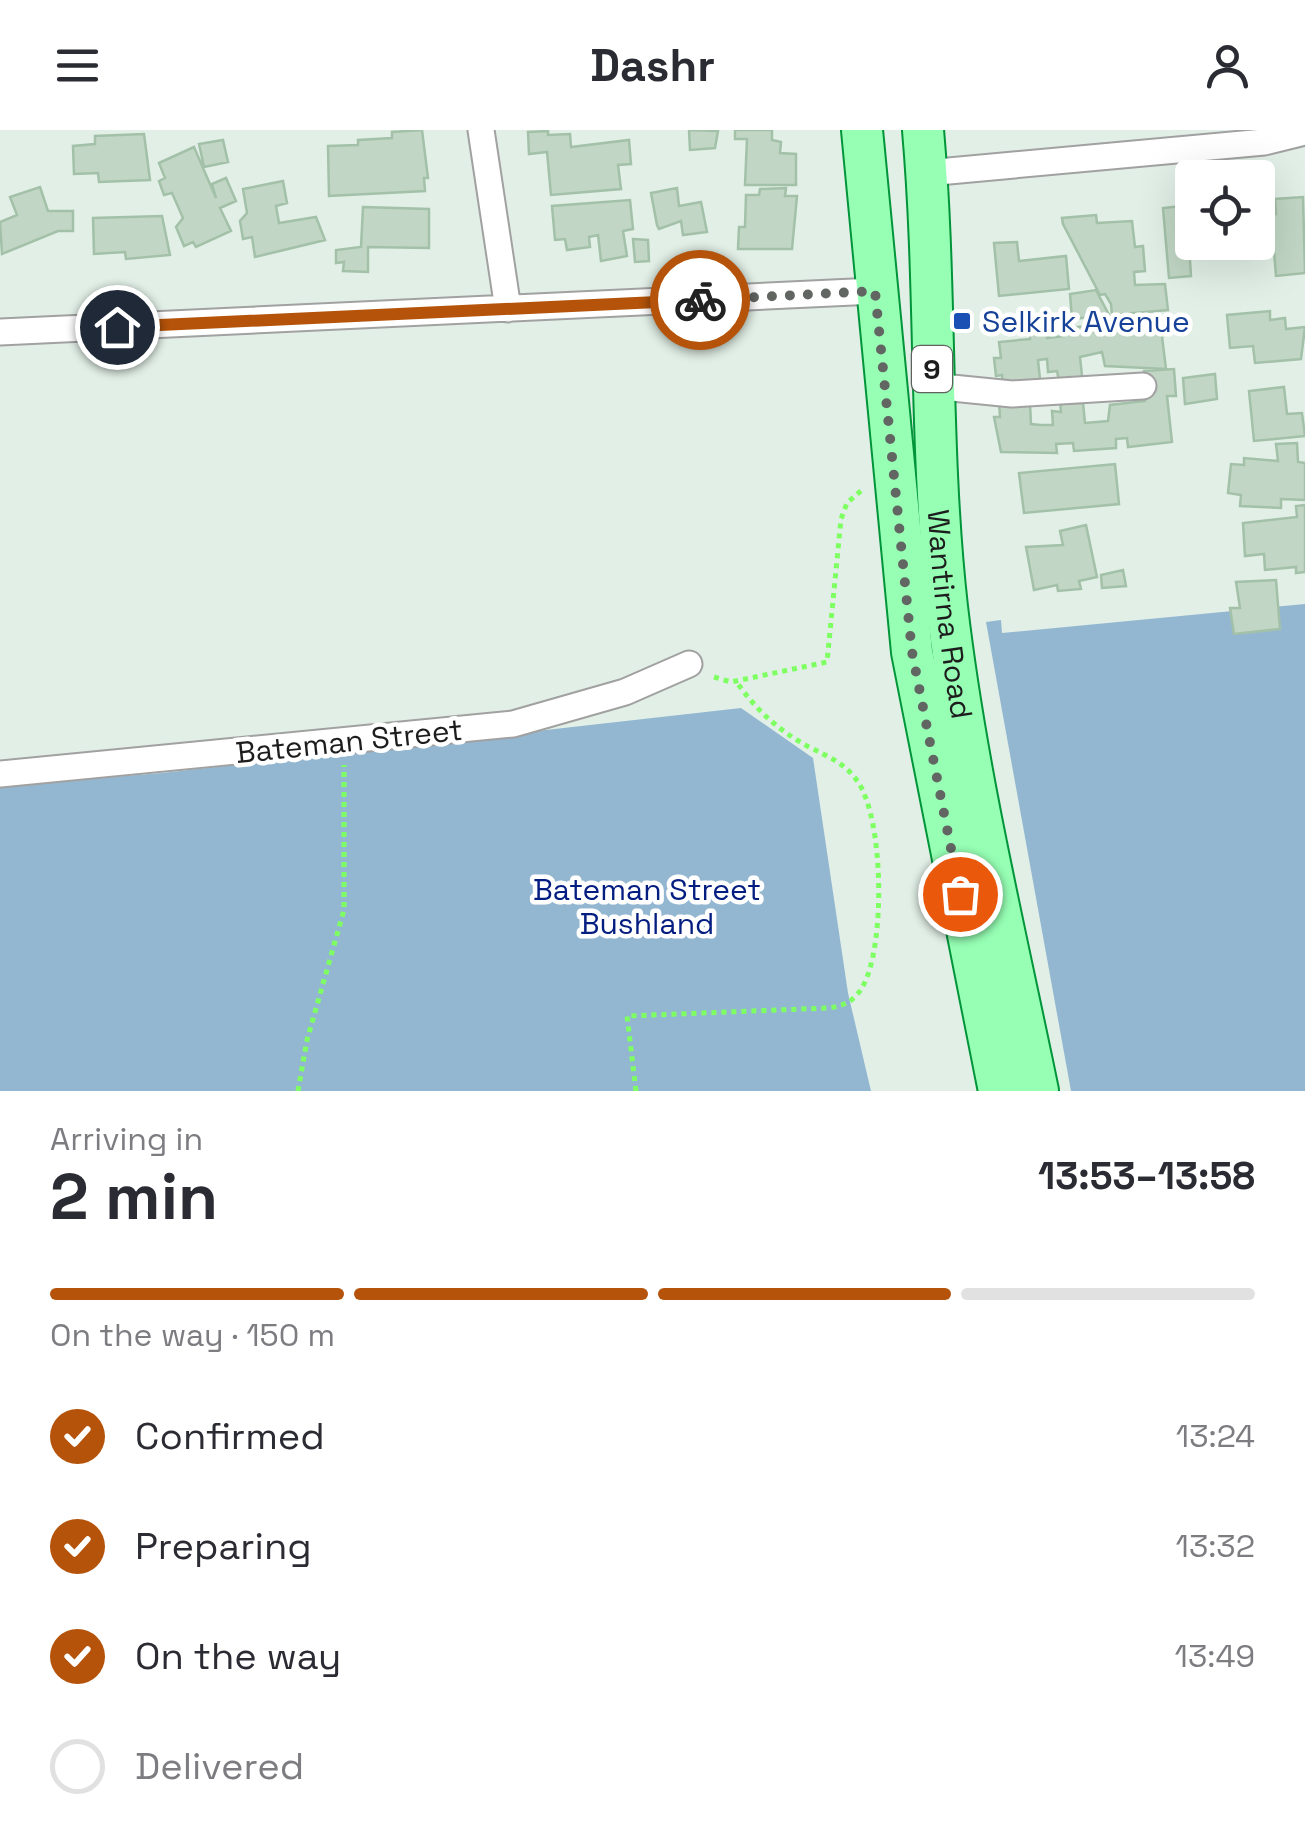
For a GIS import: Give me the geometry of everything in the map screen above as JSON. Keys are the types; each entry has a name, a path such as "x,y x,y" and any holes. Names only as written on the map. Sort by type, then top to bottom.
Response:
{"main road":[{"name":"Wantirna Road","path":"862,130 912,652 999,1091"},
{"name":"Wantirna Road","path":"923,130 940,525 956,670 1038,1091"},
{"path":"866,180 927,173"},
{"path":"875,291 929,291"}],"street":[{"path":"481,130 508,309"},
{"path":"1264,142 1305,132"},
{"path":"927,173 1264,142 1305,144"},
{"path":"0,332 875,291"},
{"path":"932,386 1012,394 1143,386"},
{"name":"Bateman Street","path":"0,774 513,724 625,692 689,664"}],"path":[{"path":"714,678 736,682 827,662 841,518 847,502 867,482"},
{"path":"636,1091 627,1016 845,1006 866,981 874,945 877,852 870,804 848,770 778,726 751,704 736,682"},
{"path":"298,1091 307,1040 344,910 345,742"}],"green space":[{"path":"1305,604 1305,1091 1071,1091 986,622 1001,620 1002,633"},
{"name":"Bateman Street Bushland","path":"741,708 813,758 848,993 871,1091 0,1091 0,786 162,773"}],"building":[{"path":"422,130 428,178 424,178 425,191 329,196 328,146 358,145 358,140 392,138 392,132"},
{"path":"689,130 718,131 715,148 690,150"},
{"path":"735,130 772,130 772,140 781,142 780,153 796,154 796,185 745,185 747,139 735,139"},
{"path":"548,131 548,135 570,134 571,147 629,140 631,164 618,165 621,189 551,195 547,152 529,154 528,132"},
{"path":"144,134 150,180 99,182 98,173 74,174 73,146 95,144 95,136"},
{"path":"223,140 228,162 204,167 199,144"},
{"path":"194,147 216,198 212,184 226,178 236,201 220,208 231,231 196,247 193,242 184,246 176,227 183,218 172,193 164,195 159,181 165,178 159,163"},
{"path":"283,181 287,203 276,206 279,223 316,217 325,240 255,257 252,237 243,239 240,221 247,213 243,189"},
{"path":"40,187 48,211 73,211 73,231 58,231 2,254 0,222 17,215 10,197"},
{"path":"677,188 679,206 701,202 707,232 683,235 681,221 659,229 651,193"},
{"path":"786,188 785,196 797,196 792,249 738,249 739,227 745,227 746,195 759,195 760,189"},
{"path":"1303,197 1305,273 1276,276 1275,199"},
{"path":"630,200 633,229 623,231 627,256 601,261 598,235 589,237 590,247 567,250 565,239 555,240 552,206"},
{"path":"363,207 429,209 429,248 368,247 368,272 343,271 344,262 336,263 336,250 361,247"},
{"path":"1175,207 1175,260 1190,260 1191,276 1169,278 1163,208"},
{"path":"1096,215 1097,223 1132,221 1135,247 1143,246 1145,271 1134,272 1135,285 1165,284 1168,310 1112,315 1111,304 1105,294 1100,295 1062,218"},
{"path":"162,216 170,255 126,259 125,252 94,254 93,218"},
{"path":"633,239 648,240 649,261 635,262"},
{"path":"1017,242 1019,261 1066,256 1069,289 999,296 994,243"},
{"path":"1096,290 1109,315 1072,319 1070,294"},
{"path":"1270,311 1270,320 1285,318 1286,329 1305,327 1301,359 1255,363 1253,346 1230,348 1227,315"},
{"path":"1149,321 1150,329 1161,328 1166,369 1105,366 1102,352 1080,357 1082,376 1072,380 1059,381 1057,371 1048,372 1047,359 1038,360 1040,379 1035,385 1003,390 1002,375 996,376 994,358 1001,358 999,342 1030,339 1030,332 1046,330 1047,338 1064,336 1063,328 1106,325 1106,332 1120,331 1119,324"},
{"path":"1174,369 1176,396 1167,396 1172,442 1128,447 1127,438 1116,439 1116,448 1074,451 1073,443 1056,444 1057,453 1001,452 994,417 1000,417 999,402 1030,404 1031,424 1053,425 1052,411 1061,412 1060,401 1074,399 1074,403 1083,403 1085,423 1108,421 1110,405 1145,401 1144,371"},
{"path":"1215,374 1217,399 1185,404 1183,378"},
{"path":"1284,387 1287,414 1302,413 1305,436 1254,441 1249,391"},
{"path":"1297,443 1298,462 1305,463 1305,500 1281,499 1281,508 1240,506 1241,495 1228,493 1231,464 1244,465 1244,458 1278,461 1276,444"},
{"path":"1115,464 1119,504 1024,513 1019,473"},
{"path":"1305,505 1305,572 1296,573 1296,567 1265,570 1264,554 1245,556 1243,523 1297,517 1296,506"},
{"path":"1086,525 1097,577 1079,581 1081,589 1058,591 1057,585 1034,590 1026,547 1063,545 1060,531"},
{"path":"1123,570 1126,586 1102,588 1101,575"},
{"path":"1276,580 1280,629 1234,634 1230,608 1240,608 1236,582"}],"way so far":[{"path":"700,300 875,291 912,652 960,894"}],"place":[{"name":"Selkirk Avenue","path":"962,321"}],"route":[{"path":"117,327 700,300"}]}
